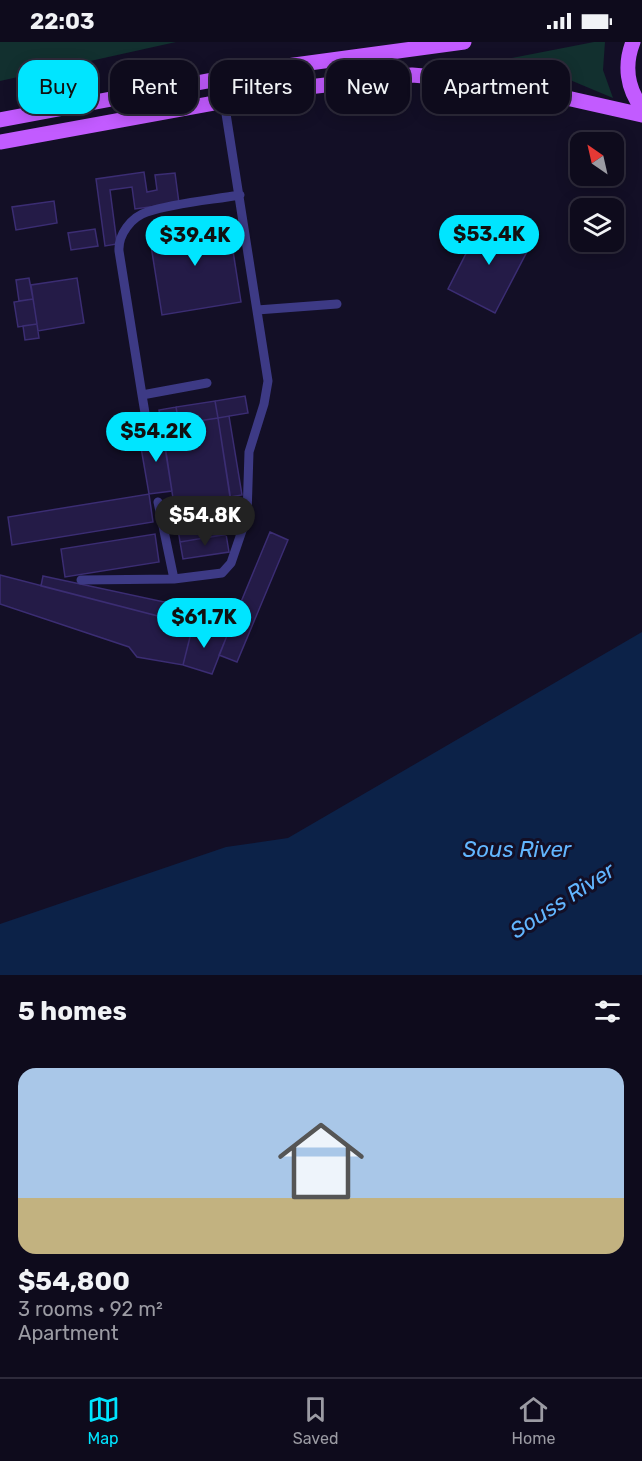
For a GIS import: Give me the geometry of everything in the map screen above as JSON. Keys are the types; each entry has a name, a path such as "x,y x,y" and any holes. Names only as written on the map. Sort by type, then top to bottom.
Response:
{"main road":[{"path":"0,120 287,66 464,42"},
{"path":"633,42 628,54 628,77 635,98 642,108"},
{"path":"314,86 412,75 496,82 642,115"},
{"path":"0,142 210,104"}],"lane":[{"path":"81,580 174,579 222,573 231,563 247,516 249,452 264,404 268,381 226,114"},
{"path":"146,419 119,244 127,225 145,212 240,195"},
{"path":"257,310 337,304"},
{"path":"142,395 207,383"},
{"path":"158,502 174,579"}],"green space":[{"path":"0,42 176,42 95,60 18,60 18,77 0,81"},
{"path":"594,42 605,42 603,70 613,98 570,80 570,60 502,60"}],"water":[{"name":"Sous River","path":"642,632 642,975 0,975 0,924 226,847 288,838"}],"building":[{"path":"144,172 147,192 157,190 155,175 175,173 179,203 135,209 132,187 110,190 117,244 105,246 96,179"},
{"path":"54,201 57,223 16,230 12,207"},
{"path":"228,219 241,302 162,315 149,233"},
{"path":"483,220 531,244 495,313 448,289"},
{"path":"95,229 98,246 71,250 68,233"},
{"path":"29,278 33,299 19,301 16,280"},
{"path":"77,278 84,323 38,331 31,285"},
{"path":"33,299 37,324 18,327 14,302"},
{"path":"37,324 39,338 25,340 23,326"},
{"path":"245,396 248,413 218,418 215,401"},
{"path":"215,401 218,418 179,424 176,407"},
{"path":"176,407 179,424 218,418 236,533 180,542 159,410"},
{"path":"229,416 242,495 230,497 218,418"},
{"path":"163,432 172,491 149,494 139,436"},
{"path":"149,494 153,522 12,545 8,517"},
{"path":"270,532 288,540 237,662 219,655"},
{"path":"155,534 159,562 65,577 61,549"},
{"path":"226,534 229,552 183,559 180,542"},
{"path":"0,575 193,625 183,665 137,657 129,647 0,604"},
{"path":"43,576 197,609 193,625 41,586"},
{"path":"193,625 228,633 212,674 183,665"}],"water label":[{"name":"Souss River","path":"562,900"}]}
